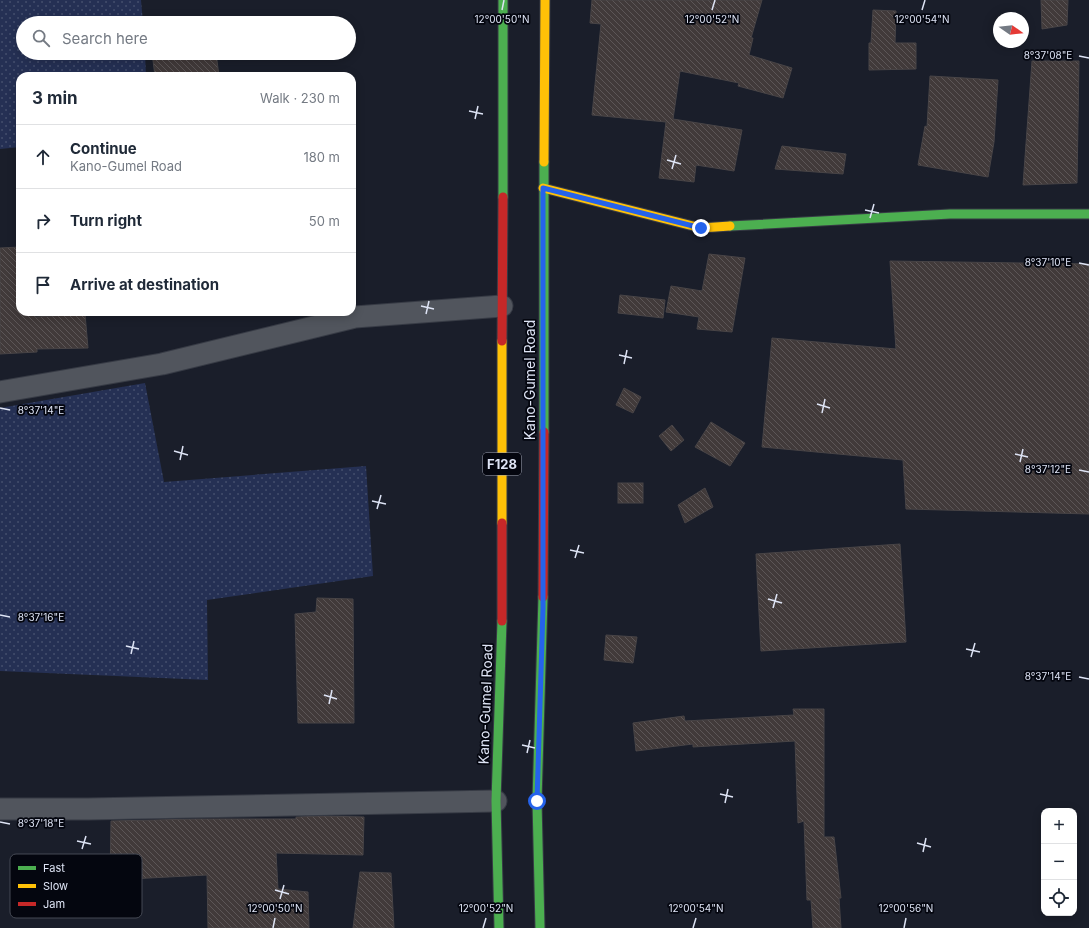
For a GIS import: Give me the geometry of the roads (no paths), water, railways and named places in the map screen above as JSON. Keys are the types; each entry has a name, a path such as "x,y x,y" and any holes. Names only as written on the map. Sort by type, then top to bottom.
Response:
{"main road":[{"name":"Kano-Gumel Road","path":"499,928 496,800 502,600 503,0"},
{"name":"Kano-Gumel Road","path":"540,928 537,801 543,600 543,188 546,46 545,0"},
{"path":"543,188 701,228 950,214 1089,214"}],"street":[{"path":"0,392 162,364 355,317 502,306"},
{"path":"0,809 88,809 496,800"}]}
